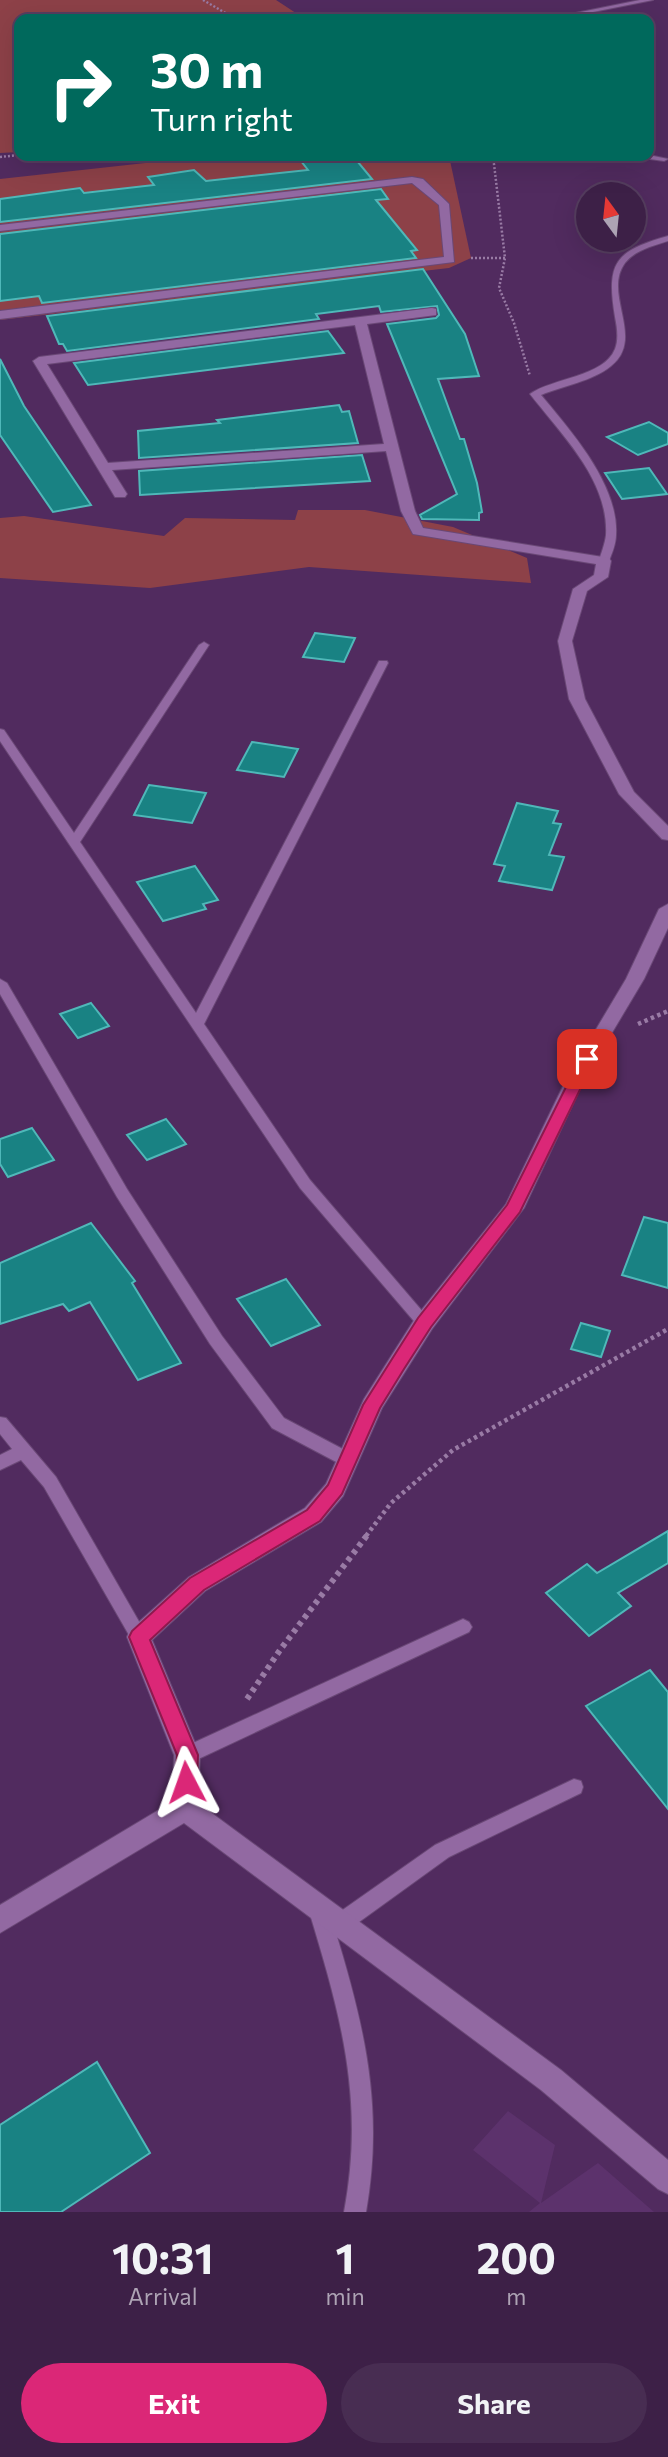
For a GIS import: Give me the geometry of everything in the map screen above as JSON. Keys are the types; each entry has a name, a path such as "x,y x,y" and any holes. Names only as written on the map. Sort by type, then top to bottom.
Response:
{"street":[{"path":"0,228 412,180 419,181 444,204 450,260 0,315"},
{"path":"120,494 39,361 432,312"},
{"path":"360,321 408,511 418,531 604,561 601,577 580,589 565,642 577,699 627,794 668,835"},
{"path":"104,467 392,447"},
{"path":"186,1808 187,1755 139,1637 197,1584 313,1515 335,1489 372,1405 424,1323 514,1208 576,1078 635,979 668,909"},
{"path":"186,1808 551,2080 668,2179"},
{"path":"0,1920 186,1808"}],"lane":[{"path":"576,14 650,0"},
{"path":"604,561 611,533 607,506 576,441 535,394 611,363 621,345 614,274 620,260 648,242 668,237"},
{"path":"74,842 204,645"},
{"path":"197,1024 383,663"},
{"path":"0,732 305,1184 424,1323"},
{"path":"0,983 122,1193 216,1340 278,1423 348,1460"},
{"path":"0,1423 51,1482 139,1637"},
{"path":"0,1463 23,1451"},
{"path":"187,1755 463,1627"},
{"path":"341,1923 442,1851 573,1787"},
{"path":"318,1906 347,1997 362,2098 364,2178 355,2212"}],"path":[{"path":"203,0 227,14"},
{"path":"492,161 505,258 499,288 514,323 535,394"},
{"path":"450,260 505,258"},
{"path":"219,1741 280,1650 391,1503 453,1450 668,1329"}],"shaded area":[{"path":"0,0 276,0 297,14 14,14 14,152 0,153"},
{"path":"164,161 450,161 471,258 449,268 0,320 0,179"},
{"path":"298,510 365,510 453,527 527,558 531,583 309,567 150,588 0,578 0,518 24,516 164,536 185,518 295,520"},
{"path":"508,2111 555,2145 541,2203 598,2163 654,2212 529,2212 540,2203 473,2150"}],"building":[{"path":"301,161 357,161 372,179 0,222 0,199 80,188 84,193 154,185 148,177 194,170 206,181 308,170"},
{"path":"381,189 388,199 376,200 417,250 411,251 416,258 42,303 39,296 0,301 0,234"},
{"path":"423,269 465,334 479,376 438,379 460,439 464,439 477,483 482,512 479,513 479,520 422,519 420,515 457,494 387,324 436,318 439,315 437,306 381,312 379,306 316,314 319,319 67,351 63,344 59,344 47,316"},
{"path":"328,331 344,353 88,385 74,363"},
{"path":"0,359 24,406 91,505 53,512 0,435"},
{"path":"339,405 342,412 349,411 358,443 139,458 138,431 220,423 217,420"},
{"path":"649,422 668,433 668,444 638,455 607,437"},
{"path":"362,455 370,481 140,495 139,471"},
{"path":"649,468 667,494 622,499 605,473"},
{"path":"315,633 355,638 344,662 303,657"},
{"path":"252,742 298,749 284,777 237,770"},
{"path":"149,785 206,793 192,823 134,815"},
{"path":"517,803 558,811 553,823 561,824 549,855 564,857 552,890 499,881 505,866 494,864"},
{"path":"195,866 218,900 203,904 206,909 163,921 137,882"},
{"path":"91,1003 109,1026 78,1038 60,1014"},
{"path":"166,1119 186,1144 147,1160 127,1135"},
{"path":"32,1128 54,1160 8,1177 0,1164 0,1139"},
{"path":"644,1217 668,1223 668,1288 622,1275"},
{"path":"91,1223 135,1281 132,1283 181,1363 138,1380 90,1302 69,1311 63,1304 0,1324 0,1263"},
{"path":"286,1279 320,1325 271,1346 237,1299"},
{"path":"581,1323 610,1331 601,1357 571,1349"},
{"path":"668,1531 668,1563 618,1593 631,1606 589,1636 546,1593 587,1564 597,1573"},
{"path":"650,1670 668,1692 668,1809 586,1706"},
{"path":"97,2062 150,2153 61,2212 0,2212 0,2125"}],"route":[{"path":"186,1782 187,1755 139,1637 197,1584 313,1515 335,1489 372,1405 424,1323 514,1208 587,1059"}]}
